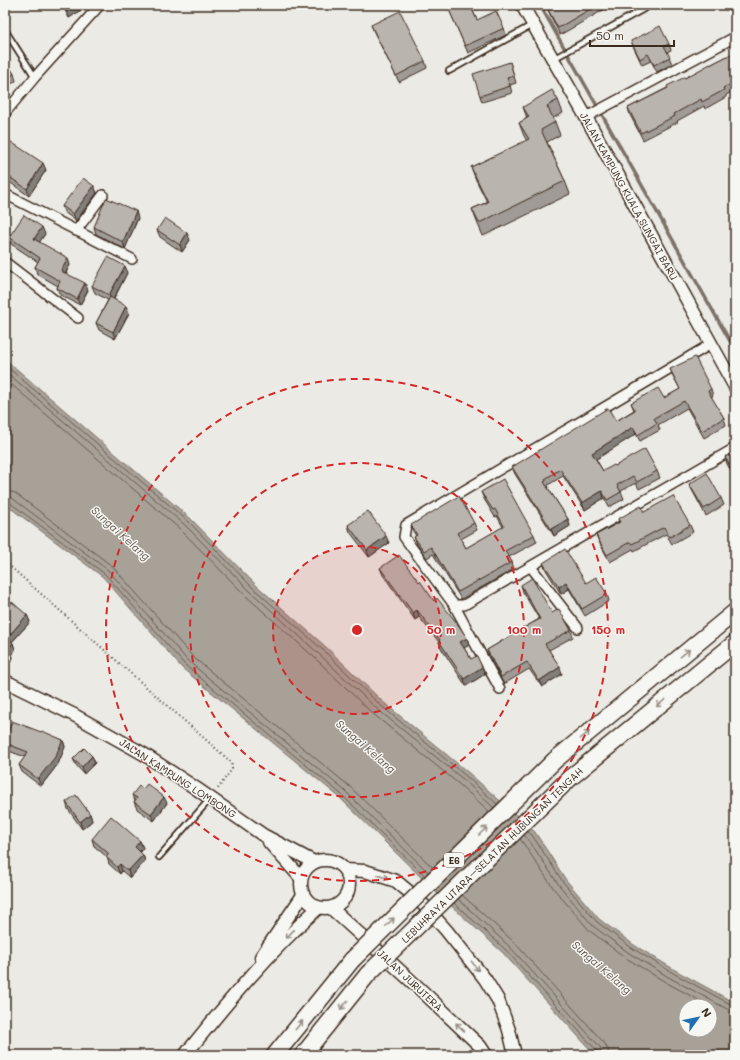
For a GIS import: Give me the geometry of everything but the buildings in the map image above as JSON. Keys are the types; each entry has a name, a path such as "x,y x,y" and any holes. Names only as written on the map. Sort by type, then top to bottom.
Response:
{"highway":[{"name":"E6","path":"275,1055 352,960 555,760 735,612"},
{"name":"LEBUHRAYA UTARA–SELATAN HUBUNGAN TENGAH","path":"303,1055 368,974 570,778 735,643"}],"street":[{"path":"5,113 34,77 100,5"},
{"name":"JALAN KAMPUNG KUALA SUNGAI BARU","path":"522,5 556,58 589,115 711,344 731,370 735,387"},
{"path":"589,115 735,37"},
{"path":"5,194 132,259"},
{"path":"76,231 102,195"},
{"path":"5,262 78,318"},
{"path":"500,689 454,605 404,537 406,525 711,344"},
{"path":"454,605 464,605 735,448"},
{"path":"530,567 578,628"},
{"name":"JALAN KAMPUNG LOMBONG","path":"5,681 74,714 142,753 263,835"},
{"path":"263,835 314,862"},
{"path":"263,835 301,878"},
{"path":"185,1055 236,992 297,927 325,908 338,905 344,900 350,885 349,877 340,865 327,860 314,862 304,872 301,878 303,895 312,905 325,908"},
{"path":"345,870 365,871 396,881 425,907 450,935 485,979 498,1000 509,1030 515,1055"},
{"path":"236,992 303,895"},
{"name":"JALAN JURUTERA","path":"325,908 426,994 480,1046 486,1055"}],"lane":[{"path":"556,58 651,5"},
{"path":"449,71 533,24"},
{"path":"5,30 34,77"},
{"path":"159,857 210,799"}],"path":[{"path":"5,562 231,762 232,769 210,799"}],"water":[{"name":"Sungai Kelang","path":"5,359 191,519 256,585 326,647 382,701 470,774 535,832 566,880 599,919 634,945 675,970 735,1003 735,1055 595,1055 503,953 436,892 339,797 182,668 103,577 5,504"}],"waterway":[{"path":"540,5 735,350"}]}
